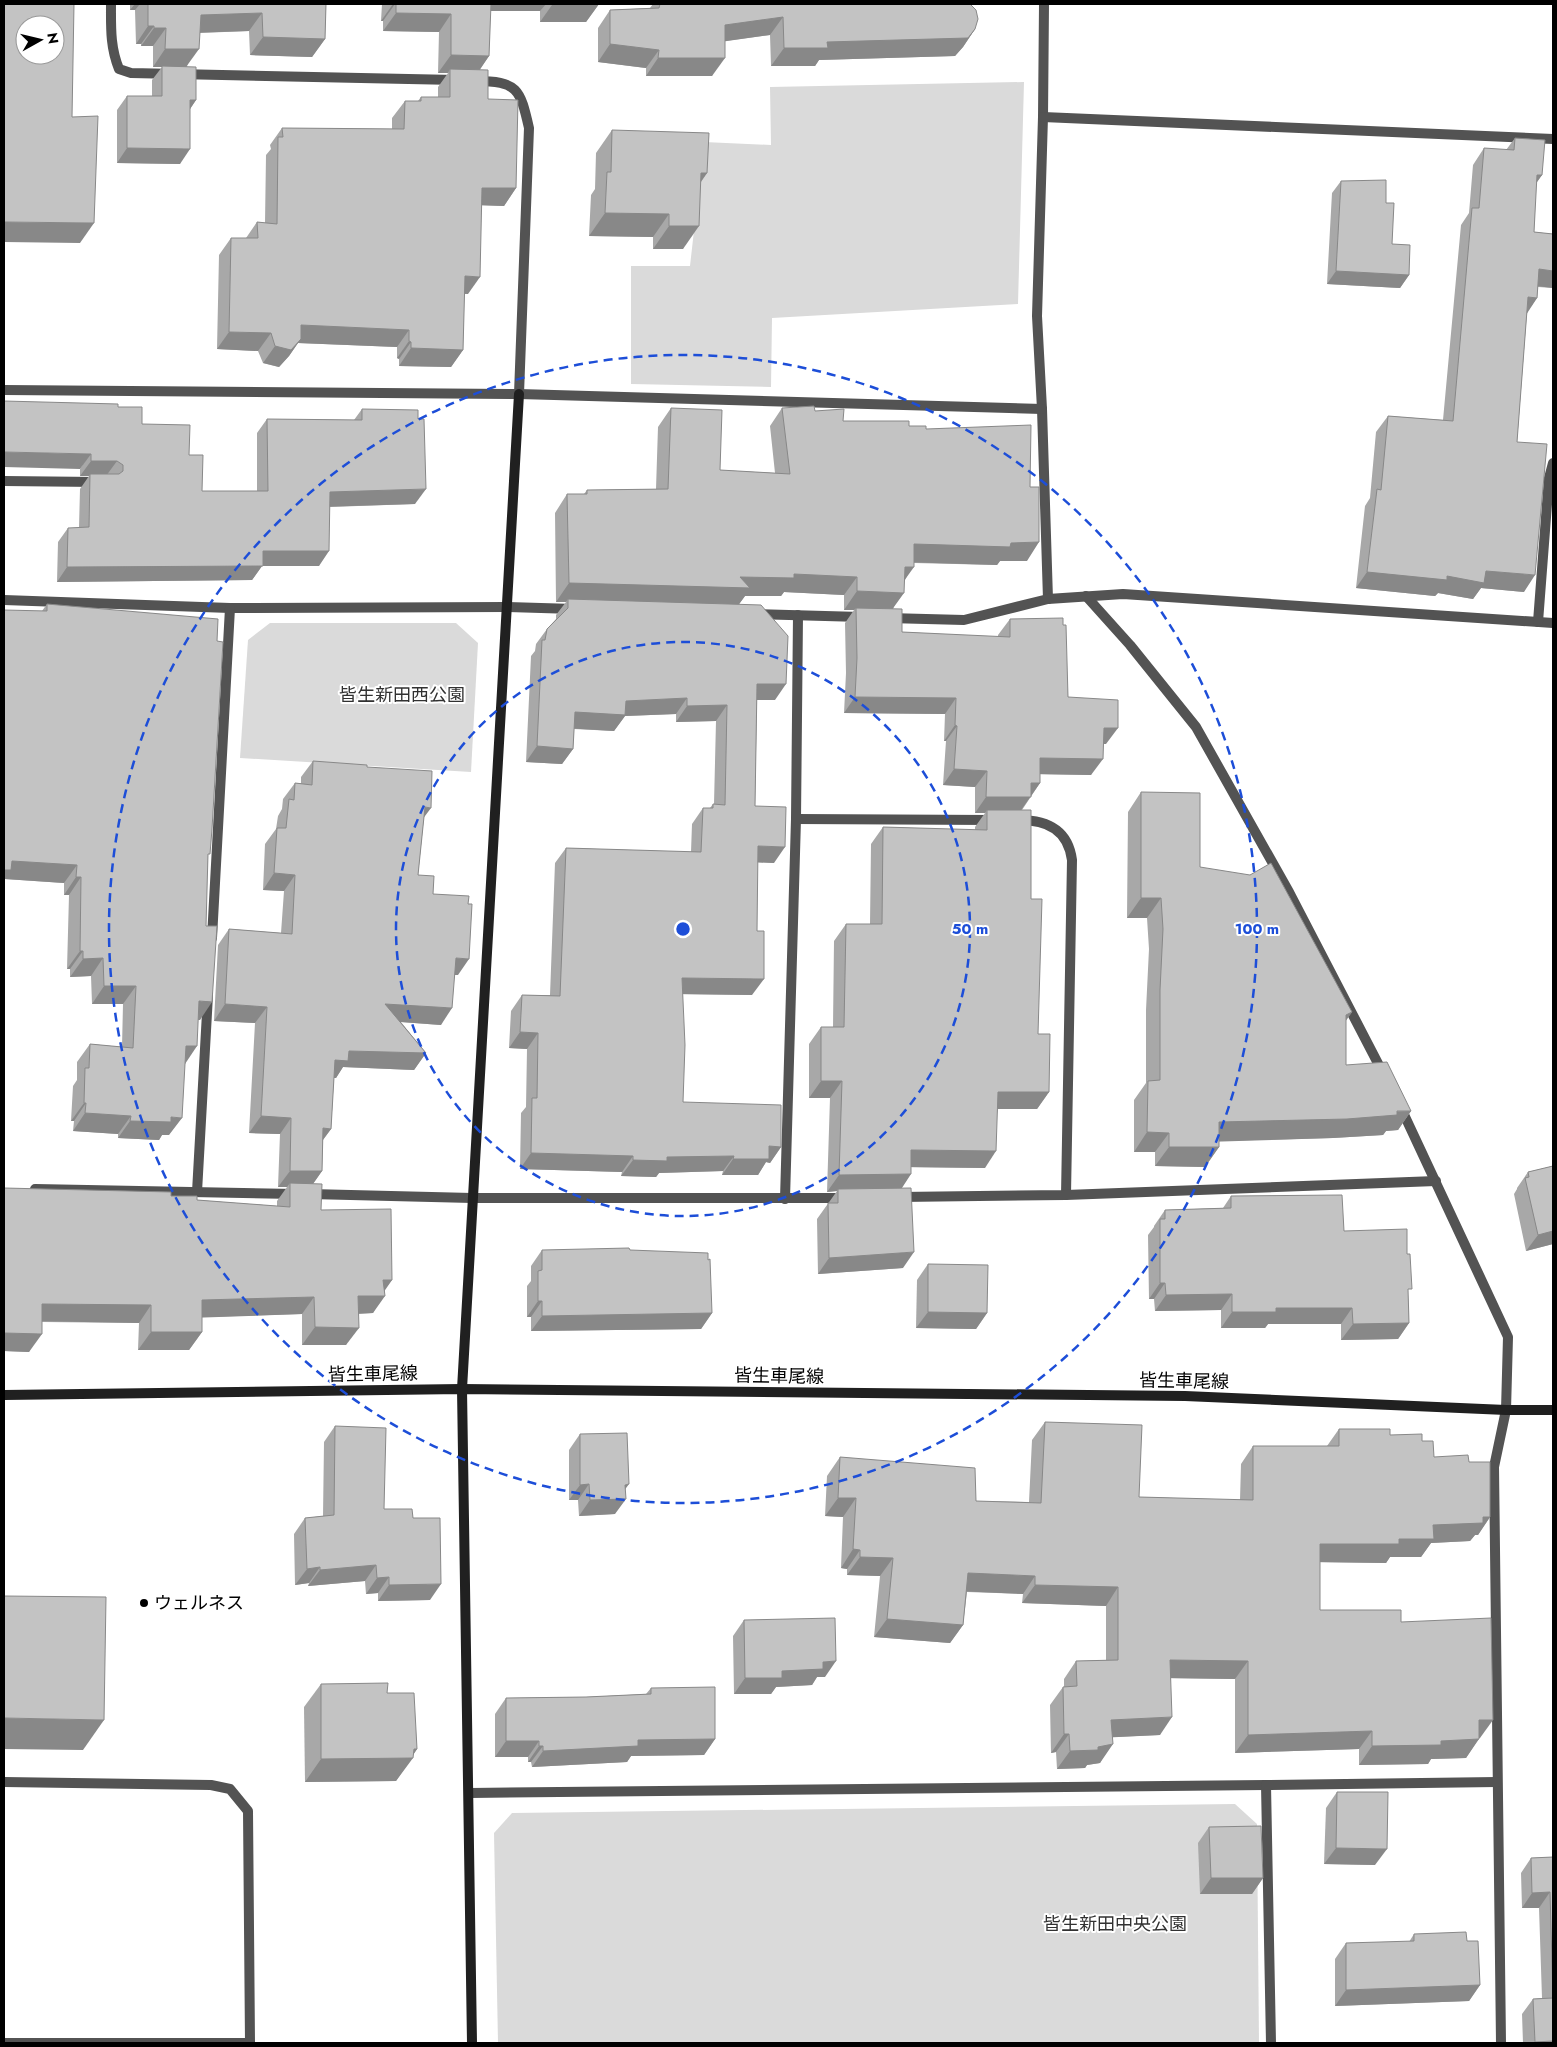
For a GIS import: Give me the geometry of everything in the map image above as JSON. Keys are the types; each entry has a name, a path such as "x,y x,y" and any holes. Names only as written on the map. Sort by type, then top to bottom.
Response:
{"street":[{"path":"111,4 111,38 113,54 119,69 131,72 493,81 512,86 522,98 529,128 519,394 462,1389 470,1794 472,2043"},
{"path":"1044,4 1043,116 1037,316 1048,599"},
{"path":"1043,116 1553,139"},
{"path":"4,390 519,394 1042,409"},
{"path":"1538,622 1549,478 1553,463"},
{"path":"4,481 106,482"},
{"path":"750,614 964,620 1048,599 1123,594 1553,623"},
{"path":"1086,596 1130,645 1196,727 1289,892 1387,1081"},
{"path":"4,600 230,608 507,607 585,609"},
{"path":"211,953 230,608"},
{"path":"785,1199 796,819 798,615"},
{"path":"796,819 1037,820 1050,825 1066,841 1071,850 1072,860 1066,1195"},
{"path":"197,1192 209,983"},
{"path":"1395,1097 1508,1337 1506,1410 1494,1467 1501,2043"},
{"path":"891,1197 1066,1195 1436,1181"},
{"path":"23,1189 472,1198 853,1198"},
{"name":"皆生車尾線","path":"4,1395 462,1389 1185,1396 1506,1410 1553,1410"},
{"path":"4,1782 211,1784 230,1789 248,1812 250,2043 4,2043"},
{"path":"470,1794 1498,1782"},
{"path":"1266,1785 1272,2043"}],"green space":[{"path":"1024,82 1018,304 772,318 771,387 631,384 631,266 690,266 704,142 771,145 770,87"},
{"name":"皆生新田西公園","path":"270,623 456,623 478,643 471,772 240,758 248,640"},
{"name":"皆生新田中央公園","path":"1235,1804 1257,1824 1259,2043 498,2043 494,1833 512,1813"}],"building":[{"path":"4,4 74,4 72,117 98,116 94,223 4,222"},
{"path":"148,4 326,4 325,39 263,37 262,13 201,15 199,49 165,49 166,28 148,26"},
{"path":"396,4 491,4 489,56 451,55 451,14 396,13"},
{"path":"552,4 599,4 552,5"},
{"path":"660,4 970,4 976,10 978,19 975,29 968,38 827,42 828,48 784,48 783,17 725,25 725,58 658,58 659,50 610,44 610,10 659,8"},
{"path":"162,66 196,67 196,100 190,100 190,149 127,148 127,96 162,96"},
{"path":"450,69 488,70 488,99 518,100 516,188 482,188 480,277 465,276 463,350 411,348 409,330 301,325 301,339 291,350 275,346 271,333 229,332 231,238 258,238 257,222 277,224 278,137 283,137 282,128 404,129 405,101 421,101 421,97 450,97"},
{"path":"612,130 709,133 707,173 701,173 699,226 669,226 669,214 605,213 607,172 611,172"},
{"path":"1515,138 1545,140 1542,175 1537,175 1534,232 1553,234 1553,271 1539,269 1537,298 1528,297 1517,442 1547,444 1535,575 1486,571 1484,583 1447,576 1447,580 1367,572 1377,489 1381,490 1388,416 1453,421 1472,208 1479,208 1484,148 1514,150"},
{"path":"1386,180 1386,203 1394,203 1392,244 1410,245 1409,275 1336,271 1341,181"},
{"path":"4,401 118,404 118,407 142,407 142,424 190,425 189,455 203,455 202,491 268,491 267,419 362,420 362,409 418,410 418,419 424,419 426,489 330,492 329,551 263,551 263,566 67,567 68,528 89,527 90,474 119,474 123,471 123,465 117,461 91,461 91,454 4,452"},
{"path":"814,406 815,411 844,409 843,421 909,421 909,426 926,426 926,429 1031,425 1030,487 1039,487 1039,542 1011,543 1010,547 914,544 914,567 905,567 904,593 857,591 857,577 794,574 794,578 740,577 750,588 569,583 567,494 587,494 587,490 668,489 671,408 722,410 720,470 790,474 782,408"},
{"path":"568,599 761,605 788,636 786,684 757,684 755,806 786,807 785,847 758,846 757,931 764,931 764,979 682,978 685,1045 683,1102 781,1105 781,1147 769,1146 769,1159 733,1159 734,1156 667,1157 667,1161 633,1160 633,1156 531,1153 532,1098 537,1098 538,1033 520,1032 522,995 560,996 566,848 701,852 703,808 713,808 713,804 725,805 727,705 687,706 687,698 626,701 625,715 575,712 573,749 537,746 542,640 545,640 547,629 568,608"},
{"path":"47,604 218,619 217,641 223,642 212,829 210,854 208,854 206,926 217,926 212,1002 199,1001 197,1046 186,1046 182,1118 171,1117 171,1122 130,1121 131,1116 85,1113 85,1068 89,1068 90,1044 133,1048 136,986 104,986 103,958 83,959 83,951 80,951 81,877 76,877 77,865 12,861 11,870 4,870 4,610 47,611"},
{"path":"856,608 902,609 902,632 1010,637 1010,619 1063,618 1063,625 1066,625 1068,697 1118,700 1118,728 1104,728 1103,759 1040,758 1040,783 1031,783 1031,797 986,797 987,771 954,769 957,726 955,725 956,698 855,697 857,658"},
{"path":"313,761 432,771 431,808 425,807 418,875 434,876 433,894 469,896 468,904 472,904 469,959 456,958 452,1008 385,1004 426,1053 349,1051 348,1061 335,1060 331,1129 323,1128 322,1171 290,1171 291,1118 261,1116 267,1007 225,1004 229,929 292,934 295,875 274,873 277,828 286,828 289,799 294,800 295,783 312,785"},
{"path":"1141,792 1200,793 1200,867 1250,875 1271,863 1352,1012 1346,1015 1346,1065 1387,1062 1411,1111 1397,1111 1397,1115 1347,1119 1219,1122 1219,1147 1169,1147 1169,1133 1147,1132 1148,1081 1160,1080 1160,990 1163,929 1161,898 1141,898"},
{"path":"987,810 1031,810 1031,899 1042,899 1038,1034 1050,1034 1049,1092 998,1092 996,1151 911,1150 911,1174 839,1175 842,1081 821,1081 821,1027 844,1027 846,924 882,924 883,827 987,830"},
{"path":"1553,1166 1553,1231 1538,1235 1525,1178 1529,1177 1528,1172"},
{"path":"290,1183 322,1184 321,1210 391,1209 392,1280 383,1280 385,1296 358,1296 359,1328 315,1327 314,1297 202,1300 202,1332 151,1332 151,1305 42,1304 42,1334 4,1333 4,1188 171,1192 171,1196 197,1196 197,1200 290,1207"},
{"path":"911,1188 914,1252 829,1258 828,1203 838,1203 838,1189"},
{"path":"1342,1195 1344,1231 1407,1229 1407,1254 1410,1254 1412,1289 1408,1289 1409,1323 1353,1324 1352,1308 1276,1308 1276,1312 1232,1312 1232,1294 1166,1295 1165,1283 1160,1283 1160,1219 1165,1219 1165,1210 1231,1208 1231,1196"},
{"path":"629,1248 630,1250 708,1253 708,1260 710,1259 712,1313 542,1316 542,1301 538,1301 538,1271 542,1270 542,1250"},
{"path":"928,1264 988,1265 987,1313 928,1312"},
{"path":"1045,1422 1142,1425 1139,1497 1253,1500 1253,1446 1339,1446 1339,1429 1390,1429 1390,1435 1422,1434 1422,1441 1433,1441 1434,1457 1468,1455 1469,1462 1490,1462 1490,1517 1483,1517 1483,1523 1433,1525 1434,1539 1399,1539 1399,1544 1320,1544 1320,1610 1401,1610 1401,1622 1491,1618 1493,1720 1479,1720 1479,1739 1441,1741 1441,1745 1372,1746 1372,1731 1248,1735 1248,1661 1170,1660 1172,1717 1111,1720 1113,1744 1098,1747 1098,1750 1070,1751 1069,1734 1064,1734 1063,1687 1077,1686 1076,1661 1118,1660 1118,1587 1035,1585 1035,1576 968,1573 963,1625 887,1619 893,1558 860,1557 860,1550 853,1549 856,1498 838,1498 840,1457 975,1468 976,1501 1041,1503"},
{"path":"335,1426 386,1428 384,1509 412,1509 413,1518 440,1518 441,1584 389,1585 389,1577 377,1578 376,1565 320,1570 320,1567 307,1569 305,1518 334,1515"},
{"path":"627,1433 629,1484 625,1485 626,1499 590,1500 589,1484 580,1485 580,1434"},
{"path":"4,1596 106,1597 104,1720 4,1718"},
{"path":"835,1618 836,1661 823,1662 823,1669 782,1671 782,1678 745,1678 744,1620"},
{"path":"388,1683 387,1693 414,1693 417,1749 414,1749 413,1758 321,1759 321,1684"},
{"path":"715,1687 715,1739 638,1740 638,1746 543,1751 543,1746 539,1746 539,1741 506,1741 506,1698 651,1694 651,1688"},
{"path":"1337,1792 1388,1792 1387,1849 1336,1848"},
{"path":"1261,1826 1263,1878 1211,1878 1209,1827"},
{"path":"1553,1857 1553,1998 1550,1892 1532,1893 1531,1858"},
{"path":"1466,1932 1467,1941 1478,1941 1480,1985 1346,1990 1346,1943 1414,1941 1414,1934"},
{"path":"1553,1998 1553,2041 1535,2042 1533,1999"}],"place":[{"name":"ウェルネス","path":"144,1603"}]}
